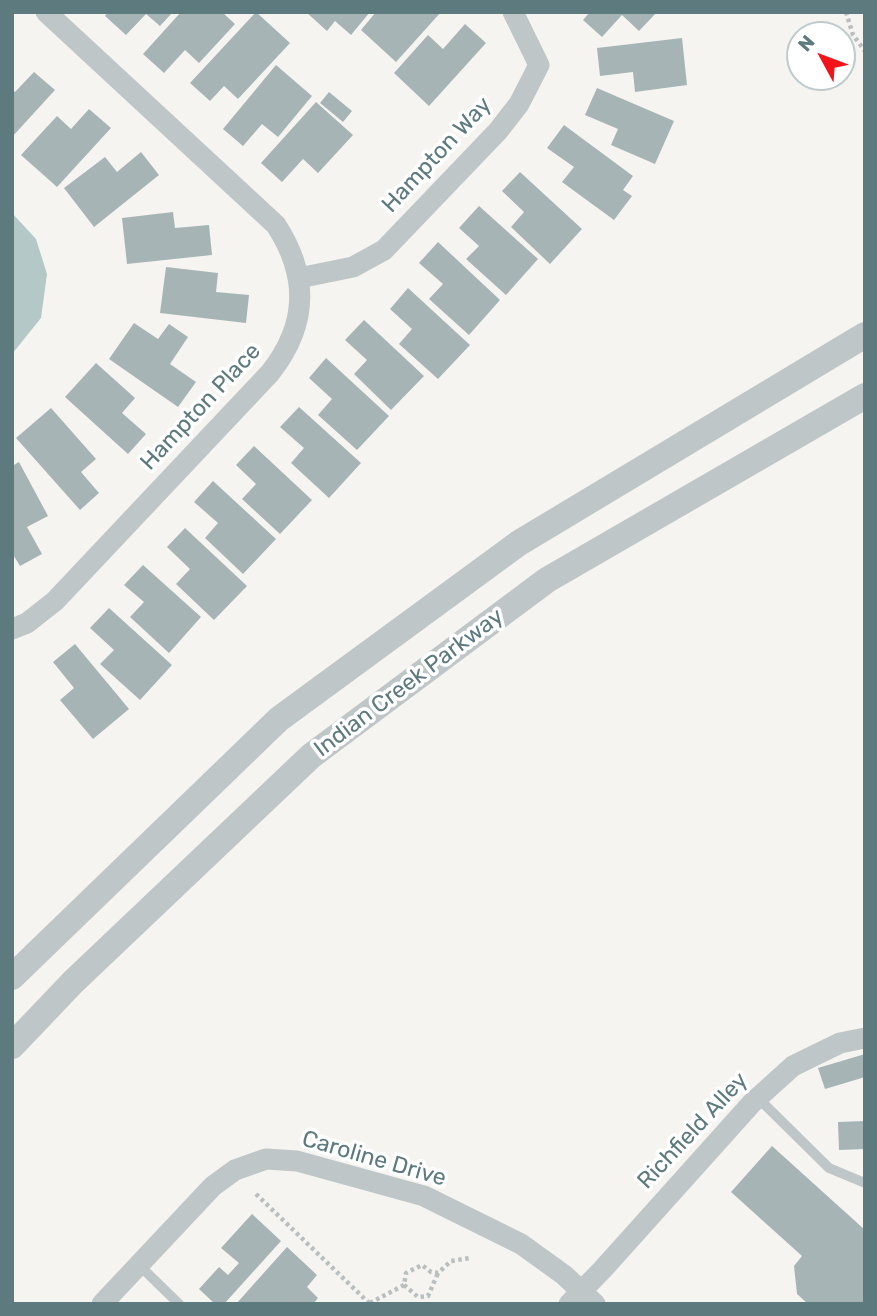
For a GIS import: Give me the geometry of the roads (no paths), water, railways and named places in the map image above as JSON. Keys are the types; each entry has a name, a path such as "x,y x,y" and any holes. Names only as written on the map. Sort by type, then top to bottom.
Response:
{"street":[{"name":"Hampton Place","path":"12,629 27,623 55,601 270,373 282,358 297,325 300,306 299,278 294,257 276,225 46,12"},
{"name":"Hampton Way","path":"299,278 353,267 384,250 498,131 524,96 539,65 513,12"},
{"name":"Indian Creek Parkway","path":"12,977 279,719 519,543 865,335"},
{"name":"Indian Creek Parkway","path":"12,1046 73,982 311,756 547,580 865,396"},
{"name":"Richfield Alley","path":"582,1299 758,1098 793,1066 840,1043 865,1038"},
{"name":"Caroline Drive","path":"103,1304 213,1186 235,1170 266,1159 297,1161 424,1196 521,1244 564,1275 582,1299"}],"lane":[{"path":"758,1098 829,1168 865,1183"},
{"path":"139,1265 179,1304"}]}
